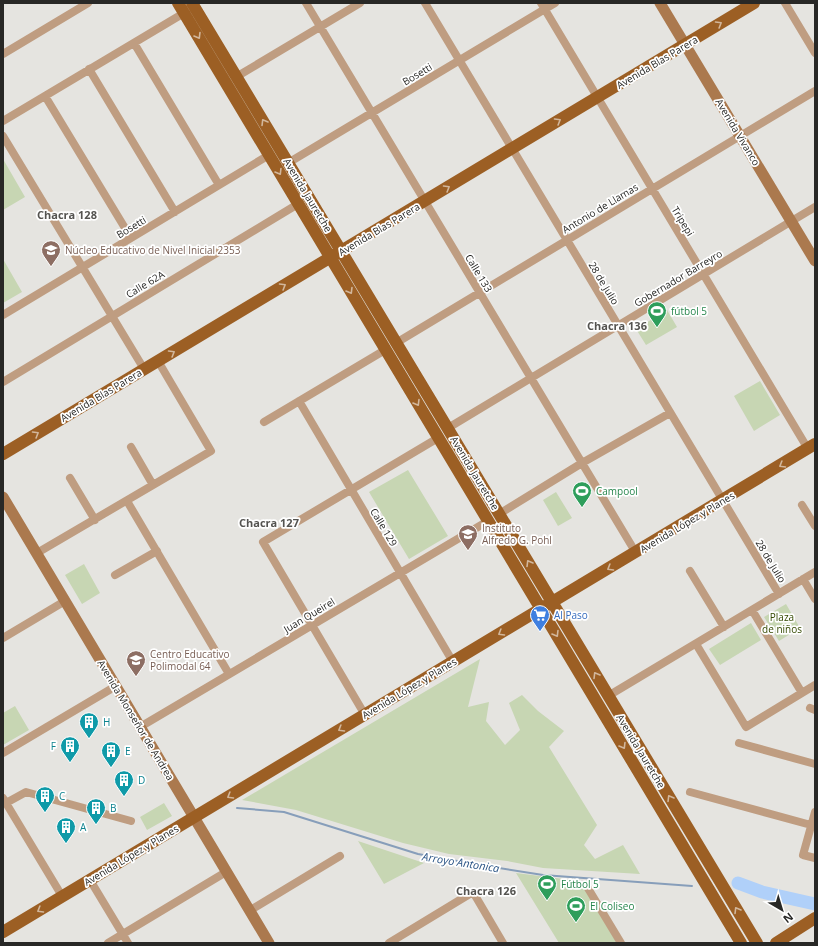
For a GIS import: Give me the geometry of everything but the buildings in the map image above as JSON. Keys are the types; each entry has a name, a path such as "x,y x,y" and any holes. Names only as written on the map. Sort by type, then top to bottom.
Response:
{"main road":[{"name":"Avenida Jauretche","path":"192,3 757,943"},
{"name":"Avenida Vivanco","path":"660,3 815,261"},
{"name":"Avenida Blas Parera","path":"3,454 342,252 754,3"},
{"name":"Avenida Jauretche","path":"181,8 741,943"},
{"name":"Avenida López y Planes","path":"3,932 812,447"},
{"name":"Avenida Monseñor de Andrea","path":"3,497 269,943"},
{"path":"776,943 813,920"}],"street":[{"path":"3,54 88,3"},
{"name":"Calle 133","path":"306,3 636,553"},
{"path":"236,77 360,3"},
{"name":"28 de Julio","path":"425,3 778,594"},
{"name":"Bosetti","path":"288,163 459,61 543,6 555,3"},
{"path":"785,3 815,53"},
{"name":"Tripepi","path":"543,6 652,189 812,447"},
{"path":"3,121 134,43 181,8"},
{"path":"134,43 219,185"},
{"path":"89,69 175,212"},
{"name":"Antonio de Llamas","path":"396,343 815,91"},
{"path":"45,96 131,238"},
{"path":"3,136 144,369"},
{"name":"Bosetti","path":"3,315 269,155"},
{"name":"Calle 62A","path":"3,382 298,204"},
{"name":"Gobernador Barreyro","path":"448,428 815,207"},
{"path":"264,422 385,350"},
{"path":"37,554 211,451 158,361"},
{"name":"Calle 129","path":"298,401 453,662"},
{"path":"499,514 582,463 670,413"},
{"path":"366,715 263,542 438,438"},
{"path":"131,447 153,485"},
{"path":"70,478 95,520"},
{"path":"127,501 230,674"},
{"path":"802,505 815,526"},
{"name":"Juan Queirel","path":"140,727 488,521"},
{"path":"115,575 157,551"},
{"path":"690,571 724,627"},
{"path":"608,696 815,572"},
{"path":"803,579 815,599"},
{"path":"3,638 65,601"},
{"path":"752,610 802,692"},
{"path":"696,644 746,727 815,684"},
{"path":"3,753 116,686"},
{"path":"739,743 815,764"},
{"path":"62,896 5,800 26,792 131,821"},
{"path":"690,792 811,825"},
{"path":"815,812 803,855 815,858"},
{"path":"249,911 340,856"},
{"path":"108,943 226,872"},
{"path":"90,880 128,943"},
{"path":"586,885 621,943"},
{"path":"389,943 473,892 504,943"}],"green space":[{"path":"3,159 25,197 3,210"},
{"path":"3,259 22,292 3,303"},
{"name":"fútbol 5","path":"667,310 677,327 646,345 636,329"},
{"path":"760,381 780,415 754,431 734,396"},
{"path":"408,470 448,536 409,559 369,492"},
{"path":"556,492 572,518 558,526 543,500"},
{"path":"84,564 100,593 82,604 65,575"},
{"name":"Plaza de niños","path":"786,604 800,628 779,641 764,617"},
{"path":"751,623 761,640 720,665 709,649"},
{"path":"480,659 468,707 489,702 486,721 505,745 520,730 509,703 522,695 538,711 564,731 549,747 597,825 584,845 595,859 623,845 640,874 543,868 507,861 449,854 403,843 296,810 242,800"},
{"path":"15,706 29,730 3,745 3,713"},
{"path":"164,803 172,816 147,830 140,817"},
{"path":"358,841 424,863 384,884"},
{"name":"El Coliseo","path":"516,873 580,881 617,943 559,943"}],"waterway":[{"name":"Arroyo Antonica","path":"237,808 284,812 418,854 474,864 543,875 692,886"},
{"name":"Arroyo Antonica","path":"738,883 762,892 815,904"}],"place":[{"name":"Núcleo Educativo de Nivel Inicial 2353","path":"51,267"},
{"name":"fútbol 5","path":"657,328"},
{"name":"Campool","path":"582,508"},
{"name":"Instituto Alfredo G. Pohl","path":"468,551"},
{"name":"Al Paso","path":"540,632"},
{"name":"Centro Educativo Polimodal 64","path":"136,677"},
{"name":"H","path":"89,739"},
{"name":"F","path":"70,763"},
{"name":"E","path":"111,768"},
{"name":"D","path":"124,797"},
{"name":"C","path":"45,813"},
{"name":"B","path":"96,825"},
{"name":"A","path":"66,844"},
{"name":"Fútbol 5","path":"547,901"},
{"name":"El Coliseo","path":"576,923"}],"district":[{"name":"Chacra 128","path":"67,214"},
{"name":"Chacra 136","path":"617,325"},
{"name":"Chacra 127","path":"269,522"},
{"name":"Chacra 126","path":"486,890"}]}
